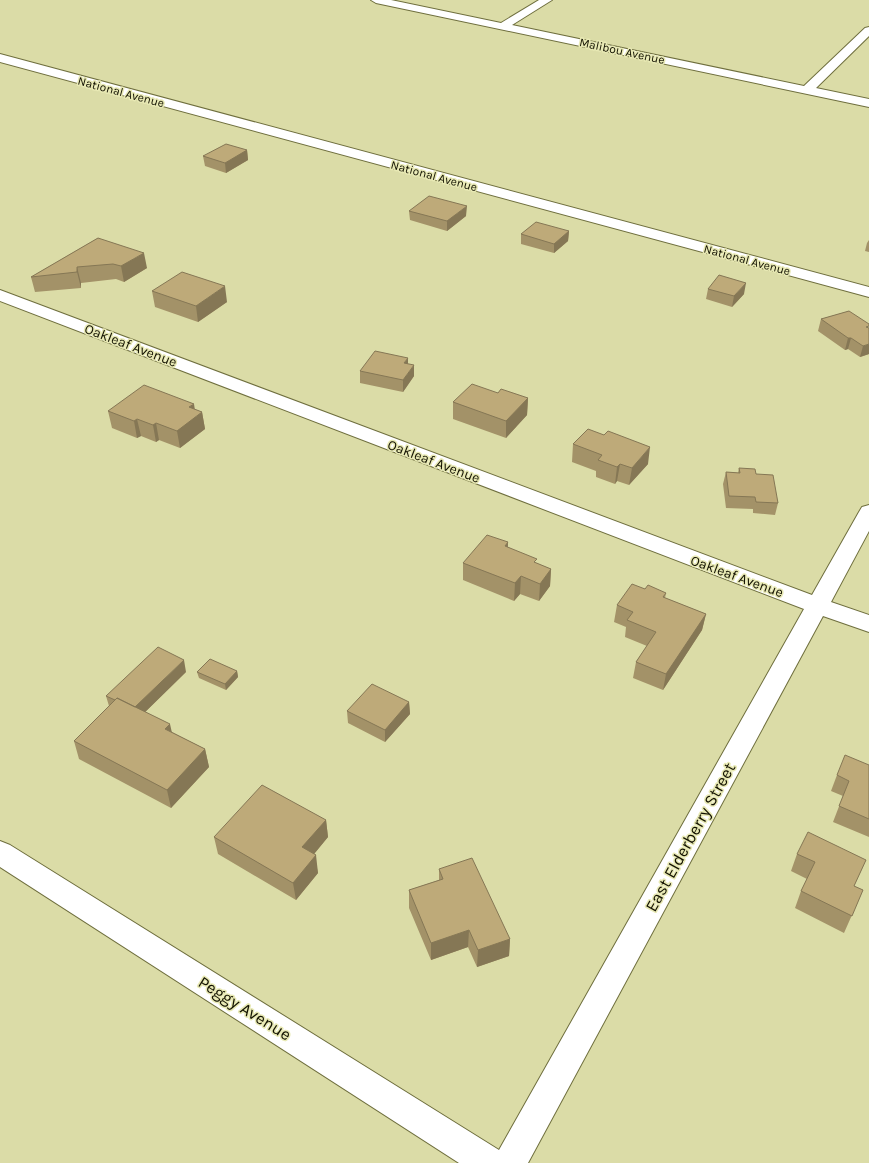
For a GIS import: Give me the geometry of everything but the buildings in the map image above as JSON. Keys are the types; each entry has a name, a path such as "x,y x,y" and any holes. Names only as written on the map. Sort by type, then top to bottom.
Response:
{"street":[{"name":"Malibou Avenue","path":"376,0 869,103"},
{"path":"503,26 547,0"},
{"path":"807,90 869,30"},
{"name":"National Avenue","path":"0,58 869,292"},
{"name":"Oakleaf Avenue","path":"0,295 817,606 869,624"},
{"name":"East Elderberry Street","path":"510,1163 869,512"},
{"name":"Peggy Avenue","path":"0,853 489,1163"}]}
